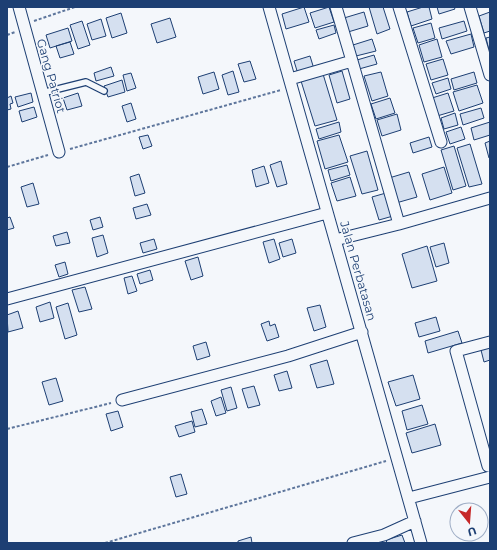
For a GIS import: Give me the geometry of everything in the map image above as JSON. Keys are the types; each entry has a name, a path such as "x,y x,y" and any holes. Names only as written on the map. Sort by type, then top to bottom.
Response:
{"street":[{"name":"Gang Patriot","path":"19,7 59,152"},
{"name":"Jalan Perbatasan","path":"269,7 421,543"},
{"path":"336,7 399,224"},
{"path":"399,7 440,142"},
{"path":"470,7 490,75"},
{"path":"291,83 352,61"},
{"path":"335,240 399,224 490,198"},
{"path":"7,299 327,213"},
{"path":"122,400 288,356 362,332"},
{"path":"490,342 456,351 488,466 490,465"},
{"path":"408,498 490,477"},
{"path":"353,543 384,535 415,521"}],"lane":[{"path":"42,93 86,82 104,91"}],"path":[{"path":"23,24 75,7"},
{"path":"7,167 291,83"},
{"path":"7,429 122,400"},
{"path":"106,543 397,458"}],"building":[{"path":"304,7 309,22 286,29 282,14"},
{"path":"329,7 334,22 315,28 310,13"},
{"path":"369,7 383,7 390,29 377,34"},
{"path":"423,7 429,7 432,19 411,26 407,12"},
{"path":"437,7 454,7 455,9 439,14"},
{"path":"364,12 368,26 348,32 344,18"},
{"path":"490,12 490,31 484,33 479,16"},
{"path":"121,13 127,33 112,38 106,18"},
{"path":"170,18 176,37 157,43 151,24"},
{"path":"101,19 106,36 92,40 87,24"},
{"path":"82,21 90,45 78,49 70,25"},
{"path":"464,21 467,31 442,39 439,28"},
{"path":"431,23 435,38 418,43 413,28"},
{"path":"334,25 336,33 319,39 316,30"},
{"path":"68,28 72,41 50,48 46,35"},
{"path":"471,34 474,47 451,54 446,41"},
{"path":"490,37 490,50 489,50 486,38"},
{"path":"372,39 376,51 356,56 353,45"},
{"path":"437,39 442,57 424,62 419,45"},
{"path":"70,42 74,54 60,58 56,46"},
{"path":"374,55 377,64 359,69 357,60"},
{"path":"310,56 314,69 298,74 294,61"},
{"path":"443,59 448,75 431,80 426,64"},
{"path":"250,61 256,79 244,82 238,64"},
{"path":"111,67 114,76 96,81 94,73"},
{"path":"233,71 239,92 228,95 222,75"},
{"path":"342,71 350,99 337,103 329,75"},
{"path":"214,72 219,89 203,94 198,77"},
{"path":"381,72 388,96 372,101 364,76"},
{"path":"474,72 477,83 454,90 451,79"},
{"path":"131,73 136,88 127,91 123,75"},
{"path":"323,74 337,120 315,126 301,81"},
{"path":"448,78 451,89 436,94 432,83"},
{"path":"122,80 125,92 108,97 104,86"},
{"path":"477,85 483,103 459,111 453,92"},
{"path":"31,93 33,102 18,107 15,97"},
{"path":"78,93 82,106 67,110 63,98"},
{"path":"448,93 454,111 437,116 432,98"},
{"path":"11,96 13,103 10,104 11,109 7,110 7,98"},
{"path":"390,98 395,113 376,119 371,104"},
{"path":"131,103 136,119 127,122 122,106"},
{"path":"34,107 37,117 22,122 19,111"},
{"path":"481,108 484,118 463,125 460,114"},
{"path":"455,113 458,125 444,129 441,118"},
{"path":"397,114 401,130 382,136 377,120"},
{"path":"339,122 341,132 319,139 316,129"},
{"path":"490,122 490,135 474,140 471,128"},
{"path":"461,127 465,139 450,144 446,132"},
{"path":"148,135 152,146 143,149 139,137"},
{"path":"339,135 348,162 325,169 317,141"},
{"path":"429,137 432,147 413,153 410,143"},
{"path":"490,141 490,158 489,158 485,143"},
{"path":"470,144 482,184 469,187 457,148"},
{"path":"454,146 466,186 453,190 441,150"},
{"path":"367,151 378,190 362,194 350,156"},
{"path":"281,161 287,184 277,187 270,165"},
{"path":"347,165 350,175 331,181 328,170"},
{"path":"264,166 269,183 256,187 252,170"},
{"path":"444,167 452,193 430,200 422,174"},
{"path":"409,172 417,197 396,203 389,178"},
{"path":"139,174 145,193 135,196 130,177"},
{"path":"350,177 356,196 337,201 331,183"},
{"path":"33,183 39,204 27,207 21,187"},
{"path":"386,193 393,216 379,220 372,197"},
{"path":"147,204 151,215 136,219 133,208"},
{"path":"10,217 14,228 7,230 7,218"},
{"path":"100,217 103,227 93,230 90,220"},
{"path":"67,232 70,243 56,246 53,236"},
{"path":"103,235 108,253 97,257 92,238"},
{"path":"154,239 157,249 143,253 140,243"},
{"path":"274,239 280,259 269,263 263,242"},
{"path":"292,239 296,253 283,257 279,243"},
{"path":"444,243 449,263 436,267 430,247"},
{"path":"427,246 437,281 412,288 402,254"},
{"path":"198,257 203,276 191,280 185,261"},
{"path":"65,262 68,274 59,277 55,265"},
{"path":"150,270 153,280 140,284 137,274"},
{"path":"132,276 137,291 128,294 124,278"},
{"path":"85,287 92,309 79,312 72,290"},
{"path":"50,302 54,318 40,322 36,307"},
{"path":"68,303 77,335 65,339 56,307"},
{"path":"320,305 326,327 314,331 307,308"},
{"path":"18,311 23,328 8,332 7,315"},
{"path":"436,317 440,331 419,337 415,323"},
{"path":"269,321 270,326 275,324 279,337 267,341 261,324"},
{"path":"458,331 462,343 428,353 425,341"},
{"path":"206,342 210,356 197,360 193,346"},
{"path":"490,347 490,360 484,362 481,350"},
{"path":"327,360 334,384 317,388 310,365"},
{"path":"287,371 292,388 279,391 274,375"},
{"path":"413,375 420,399 396,406 388,382"},
{"path":"56,378 63,401 49,405 42,382"},
{"path":"254,386 260,405 248,408 242,389"},
{"path":"231,387 237,408 227,411 221,390"},
{"path":"221,397 226,413 216,416 211,401"},
{"path":"422,405 428,424 407,430 402,411"},
{"path":"202,409 207,424 195,427 191,412"},
{"path":"118,411 123,427 111,431 106,414"},
{"path":"192,421 195,432 179,437 175,426"},
{"path":"435,424 441,445 412,453 406,433"},
{"path":"181,474 187,494 176,497 170,477"},
{"path":"402,535 405,543 387,543 386,540"},
{"path":"251,537 252,543 238,543 238,541"}]}
